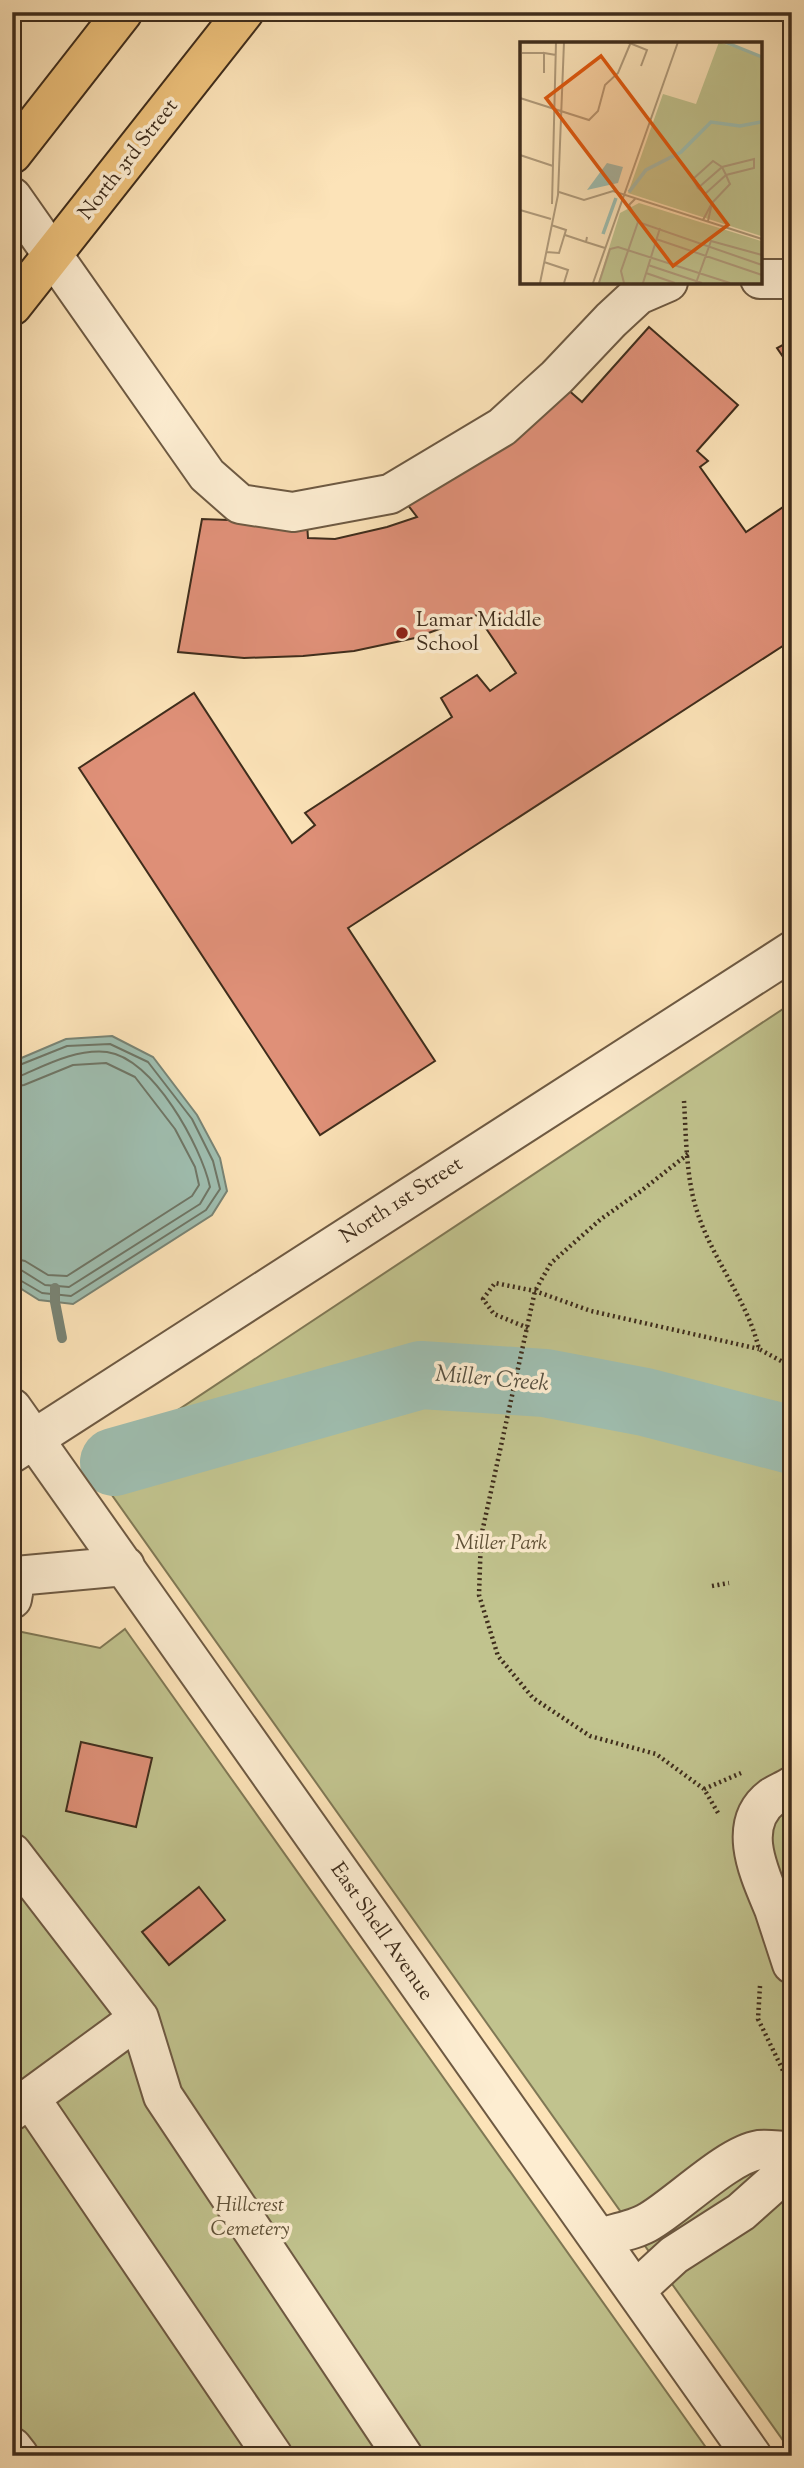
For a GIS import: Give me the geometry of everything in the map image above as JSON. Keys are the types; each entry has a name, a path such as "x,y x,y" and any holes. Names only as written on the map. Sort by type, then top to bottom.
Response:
{"main road":[{"path":"12,154 122,12"},
{"name":"North 3rd Street","path":"12,306 244,12"}],"street":[{"path":"12,197 207,475 240,504 293,512 390,494 502,427 557,377 638,295 663,284"},
{"path":"762,279 792,279"},
{"name":"North 1st Street","path":"20,1432 792,951"},
{"name":"East Shell Avenue","path":"20,1432 125,1566 752,2456"},
{"path":"14,1583 125,1566"},
{"path":"776,1969 783,1907 760,1875 751,1843 757,1817 771,1798 792,1786"},
{"path":"12,1853 139,2018 163,2096 403,2456"},
{"path":"139,2018 21,2104 273,2456"},
{"path":"599,2238 647,2223 713,2174 742,2157 759,2150 792,2151"},
{"path":"636,2290 674,2255 741,2212 778,2179 792,2161"},
{"path":"12,2447 19,2456"}],"path":[{"path":"684,1101 695,1206 717,1259 753,1326 759,1349"},
{"path":"688,1154 601,1219 551,1263 535,1290 481,1537 479,1595 498,1656 533,1698 590,1736 656,1754 704,1789 724,1823"},
{"path":"528,1330 494,1314 483,1299 495,1283 535,1290 592,1311 759,1349 792,1367"},
{"path":"712,1586 729,1583"},
{"path":"776,1969 758,2019 792,2089"}],"green space":[{"name":"Miller Park","path":"792,1003 792,2453 92,1467"},
{"name":"Hillcrest Cemetery","path":"125,1629 712,2456 12,2456 12,1630 100,1648"}],"water":[{"path":"112,1036 153,1057 197,1115 220,1158 227,1191 212,1215 73,1304 39,1300 12,1283 12,1062 66,1039"}],"building":[{"path":"649,327 738,405 697,451 708,461 700,467 746,532 792,501 792,640 348,928 435,1061 320,1135 79,768 194,693 292,843 315,825 305,813 452,717 441,698 477,675 490,691 516,673 477,615 415,638 354,651 244,658 178,652 202,519 307,523 308,538 335,539 417,517 404,500 566,388 582,402"},
{"path":"792,340 792,370 777,348"},
{"path":"81,1742 152,1758 136,1827 66,1811"},
{"path":"199,1887 225,1920 169,1965 142,1932"}],"waterway":[{"path":"55,1288 62,1338"},
{"name":"Miller Creek","path":"114,1462 421,1375 545,1383 645,1402 792,1440"}],"place":[{"name":"Lamar Middle School","path":"402,633"}]}
